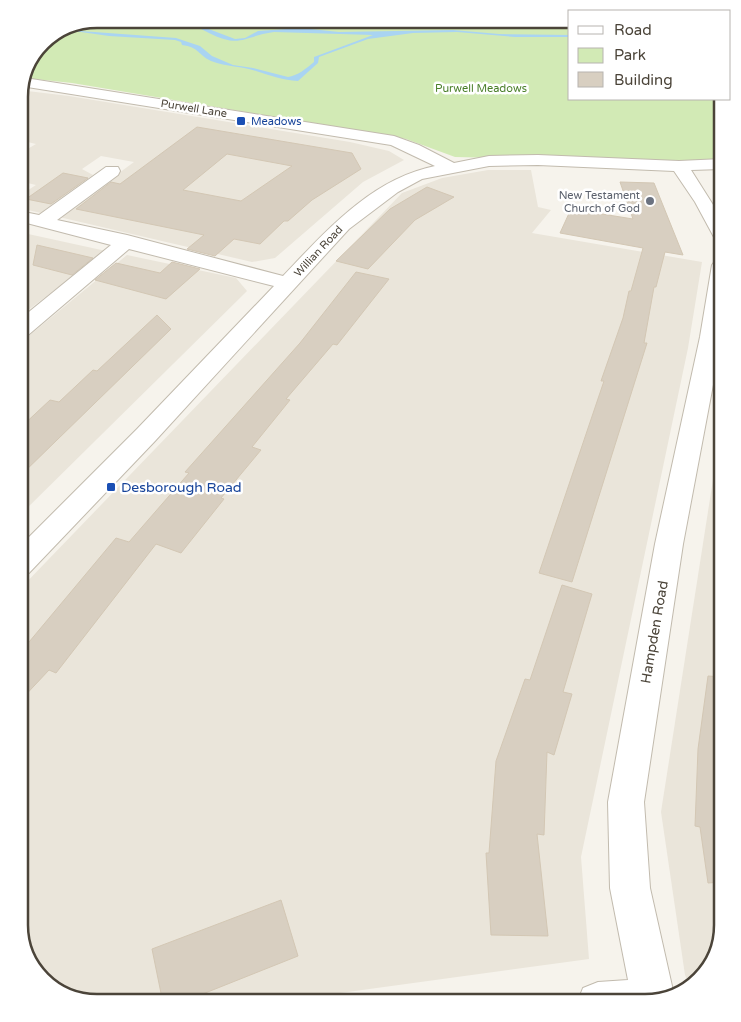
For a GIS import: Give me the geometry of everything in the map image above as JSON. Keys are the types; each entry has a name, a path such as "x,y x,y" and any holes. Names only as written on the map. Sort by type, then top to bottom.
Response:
{"street":[{"name":"Purwell Lane","path":"29,83 394,142 413,148 449,167"},
{"name":"Willian Road","path":"28,555 146,435 342,225 392,188 417,175 449,167 489,161 538,160 679,166 714,164"},
{"path":"679,166 714,217"},
{"path":"43,221 112,171"},
{"path":"28,218 127,241 288,283"},
{"path":"28,324 127,241"},
{"name":"Hampden Road","path":"653,994 630,888 626,802 669,544 714,351"}],"shaded area":[{"path":"28,91 69,96 350,142 389,151 404,160 363,182 275,258 252,262 59,217 134,162 101,156 82,169 93,175 41,213 28,210 28,190 36,185 28,183 28,149 36,144 28,142"},
{"path":"488,170 531,170 538,207 551,210 532,233 702,262 688,348 581,857 589,959 333,994 92,994 70,989 54,980 42,968 33,952 28,935 28,581 402,193 442,178"},
{"path":"28,234 106,251 28,310"},
{"path":"127,255 236,278 247,291 28,507 28,337"},
{"path":"714,473 714,926 708,952 699,968 687,980 661,812"}],"green space":[{"name":"Purwell Meadows","path":"568,28 568,100 714,100 714,159 665,162 455,157 406,139 72,83 30,79 42,54 51,45 70,33 83,29"}],"water":[{"path":"200,28 206,28 235,39 245,38 258,31 301,28 339,32 453,30 499,34 568,35 568,37 515,37 457,32 413,33 368,39 319,57 318,63 298,81 282,79 251,69 211,61 195,49 182,45 181,42 175,40 109,36 76,31 176,38 200,46 212,56 233,65 288,77 308,67 314,62 314,57 373,35 274,32 236,41 220,38"}],"building":[{"path":"197,127 352,153 361,169 312,200 288,221 284,221 260,244 234,239 215,256 187,249 204,235 76,209 111,182 120,184","holes":["227,154 292,166 241,201 183,190"]},
{"path":"63,173 88,178 51,204 28,199"},
{"path":"620,182 654,183 683,255 665,252 656,287 654,287 644,343 647,343 572,582 539,573 604,381 601,381 623,318 629,291 631,291 643,248 560,233 571,209 633,219"},
{"path":"427,187 454,197 415,220 368,269 336,261 390,209"},
{"path":"37,245 93,258 72,275 33,265"},
{"path":"172,262 200,269 166,299 95,280 116,263 160,273"},
{"path":"356,272 389,279 337,345 333,344 286,399 290,400 252,447 261,450 221,498 224,499 181,553 156,544 56,673 49,670 28,692 28,643 116,538 129,542 189,473 185,472 300,343"},
{"path":"157,315 171,329 28,468 28,421 50,400 59,402 93,370 97,371"},
{"path":"562,585 592,594 563,692 572,694 554,755 547,752 544,835 537,834 548,936 491,935 486,853 489,853 496,761 525,679 530,680"},
{"path":"708,676 714,676 714,883 708,883 700,827 695,826 698,749"},
{"path":"281,900 298,956 203,994 161,994 152,949"}],"place":[{"name":"Meadows","path":"241,121"},
{"name":"New Testament Church of God","path":"650,201"},
{"name":"Desborough Road","path":"111,487"}]}
